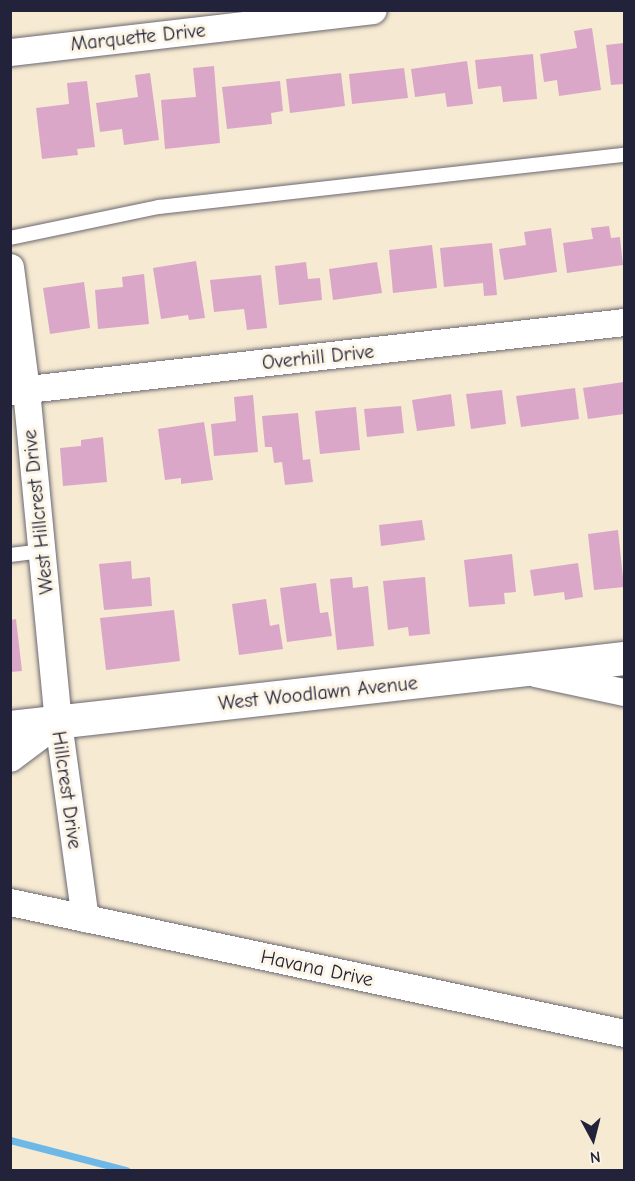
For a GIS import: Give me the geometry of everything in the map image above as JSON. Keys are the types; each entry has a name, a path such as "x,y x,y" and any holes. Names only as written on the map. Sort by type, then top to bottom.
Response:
{"street":[{"name":"Marquette Drive","path":"10,52 373,10"},
{"name":"West Hillcrest Drive","path":"10,267 18,390 42,551 58,722"},
{"name":"Overhill Drive","path":"18,390 624,322"},
{"name":"West Woodlawn Avenue","path":"10,727 624,658"},
{"path":"519,670 624,692"},
{"name":"Hillcrest Drive","path":"10,758 58,722 85,918"},
{"name":"Havana Drive","path":"10,902 624,1033"}],"lane":[{"path":"10,238 159,207 624,155"},
{"path":"10,555 42,551"}],"building":[{"path":"592,28 601,90 559,96 557,80 544,82 540,54 577,48 574,31"},
{"path":"624,43 624,84 611,85 606,45"},
{"path":"533,54 537,99 503,102 501,86 478,89 475,60"},
{"path":"467,61 473,104 447,107 445,93 415,97 411,69"},
{"path":"214,66 220,143 165,149 161,100 196,97 193,68"},
{"path":"404,68 408,98 352,104 349,74"},
{"path":"150,73 159,140 124,145 122,129 100,132 96,103 138,97 135,75"},
{"path":"341,73 345,106 290,113 286,79"},
{"path":"87,81 95,147 77,149 78,155 42,159 36,108 69,104 67,83"},
{"path":"280,81 283,111 271,113 272,124 227,129 222,87"},
{"path":"609,226 611,238 620,237 623,265 567,273 563,243 593,239 591,228"},
{"path":"551,228 557,272 504,280 499,249 526,245 524,232"},
{"path":"492,243 497,295 484,296 483,283 444,287 440,248"},
{"path":"432,245 437,288 393,293 389,250"},
{"path":"196,261 205,318 189,320 188,315 161,319 153,268"},
{"path":"306,262 308,279 320,278 322,300 279,305 275,266"},
{"path":"377,262 382,293 333,300 329,269"},
{"path":"144,274 149,324 98,329 95,290 123,287 122,277"},
{"path":"261,275 267,328 247,330 244,309 214,312 210,280"},
{"path":"84,282 90,328 50,334 43,288"},
{"path":"624,382 624,414 588,419 583,388"},
{"path":"575,388 579,419 521,427 516,396"},
{"path":"502,390 506,424 471,429 466,394"},
{"path":"451,394 455,426 417,431 412,400"},
{"path":"253,395 258,452 214,456 211,424 236,421 234,397"},
{"path":"401,406 404,433 367,437 364,409"},
{"path":"356,407 360,450 320,454 315,411"},
{"path":"298,413 303,460 310,459 313,482 285,485 282,462 274,463 272,447 265,447 262,416"},
{"path":"204,422 213,480 181,484 181,478 165,480 158,429"},
{"path":"103,437 107,482 63,486 60,448 81,446 81,440"},
{"path":"422,520 425,540 381,546 379,525"},
{"path":"618,530 624,587 594,590 588,534"},
{"path":"512,554 516,592 504,593 505,604 469,607 464,560"},
{"path":"131,561 132,579 150,577 152,606 104,610 99,564"},
{"path":"578,563 583,597 565,600 564,592 534,596 530,570"},
{"path":"352,577 353,588 368,586 374,646 337,650 330,579"},
{"path":"425,577 430,634 409,636 408,627 388,630 383,581"},
{"path":"316,583 320,613 328,612 332,636 287,642 280,588"},
{"path":"266,599 270,626 279,624 283,649 239,655 232,604"},
{"path":"174,610 180,661 106,670 100,618"},
{"path":"16,619 22,671 10,672 10,620"}],"waterway":[{"path":"10,1140 126,1170"}]}
